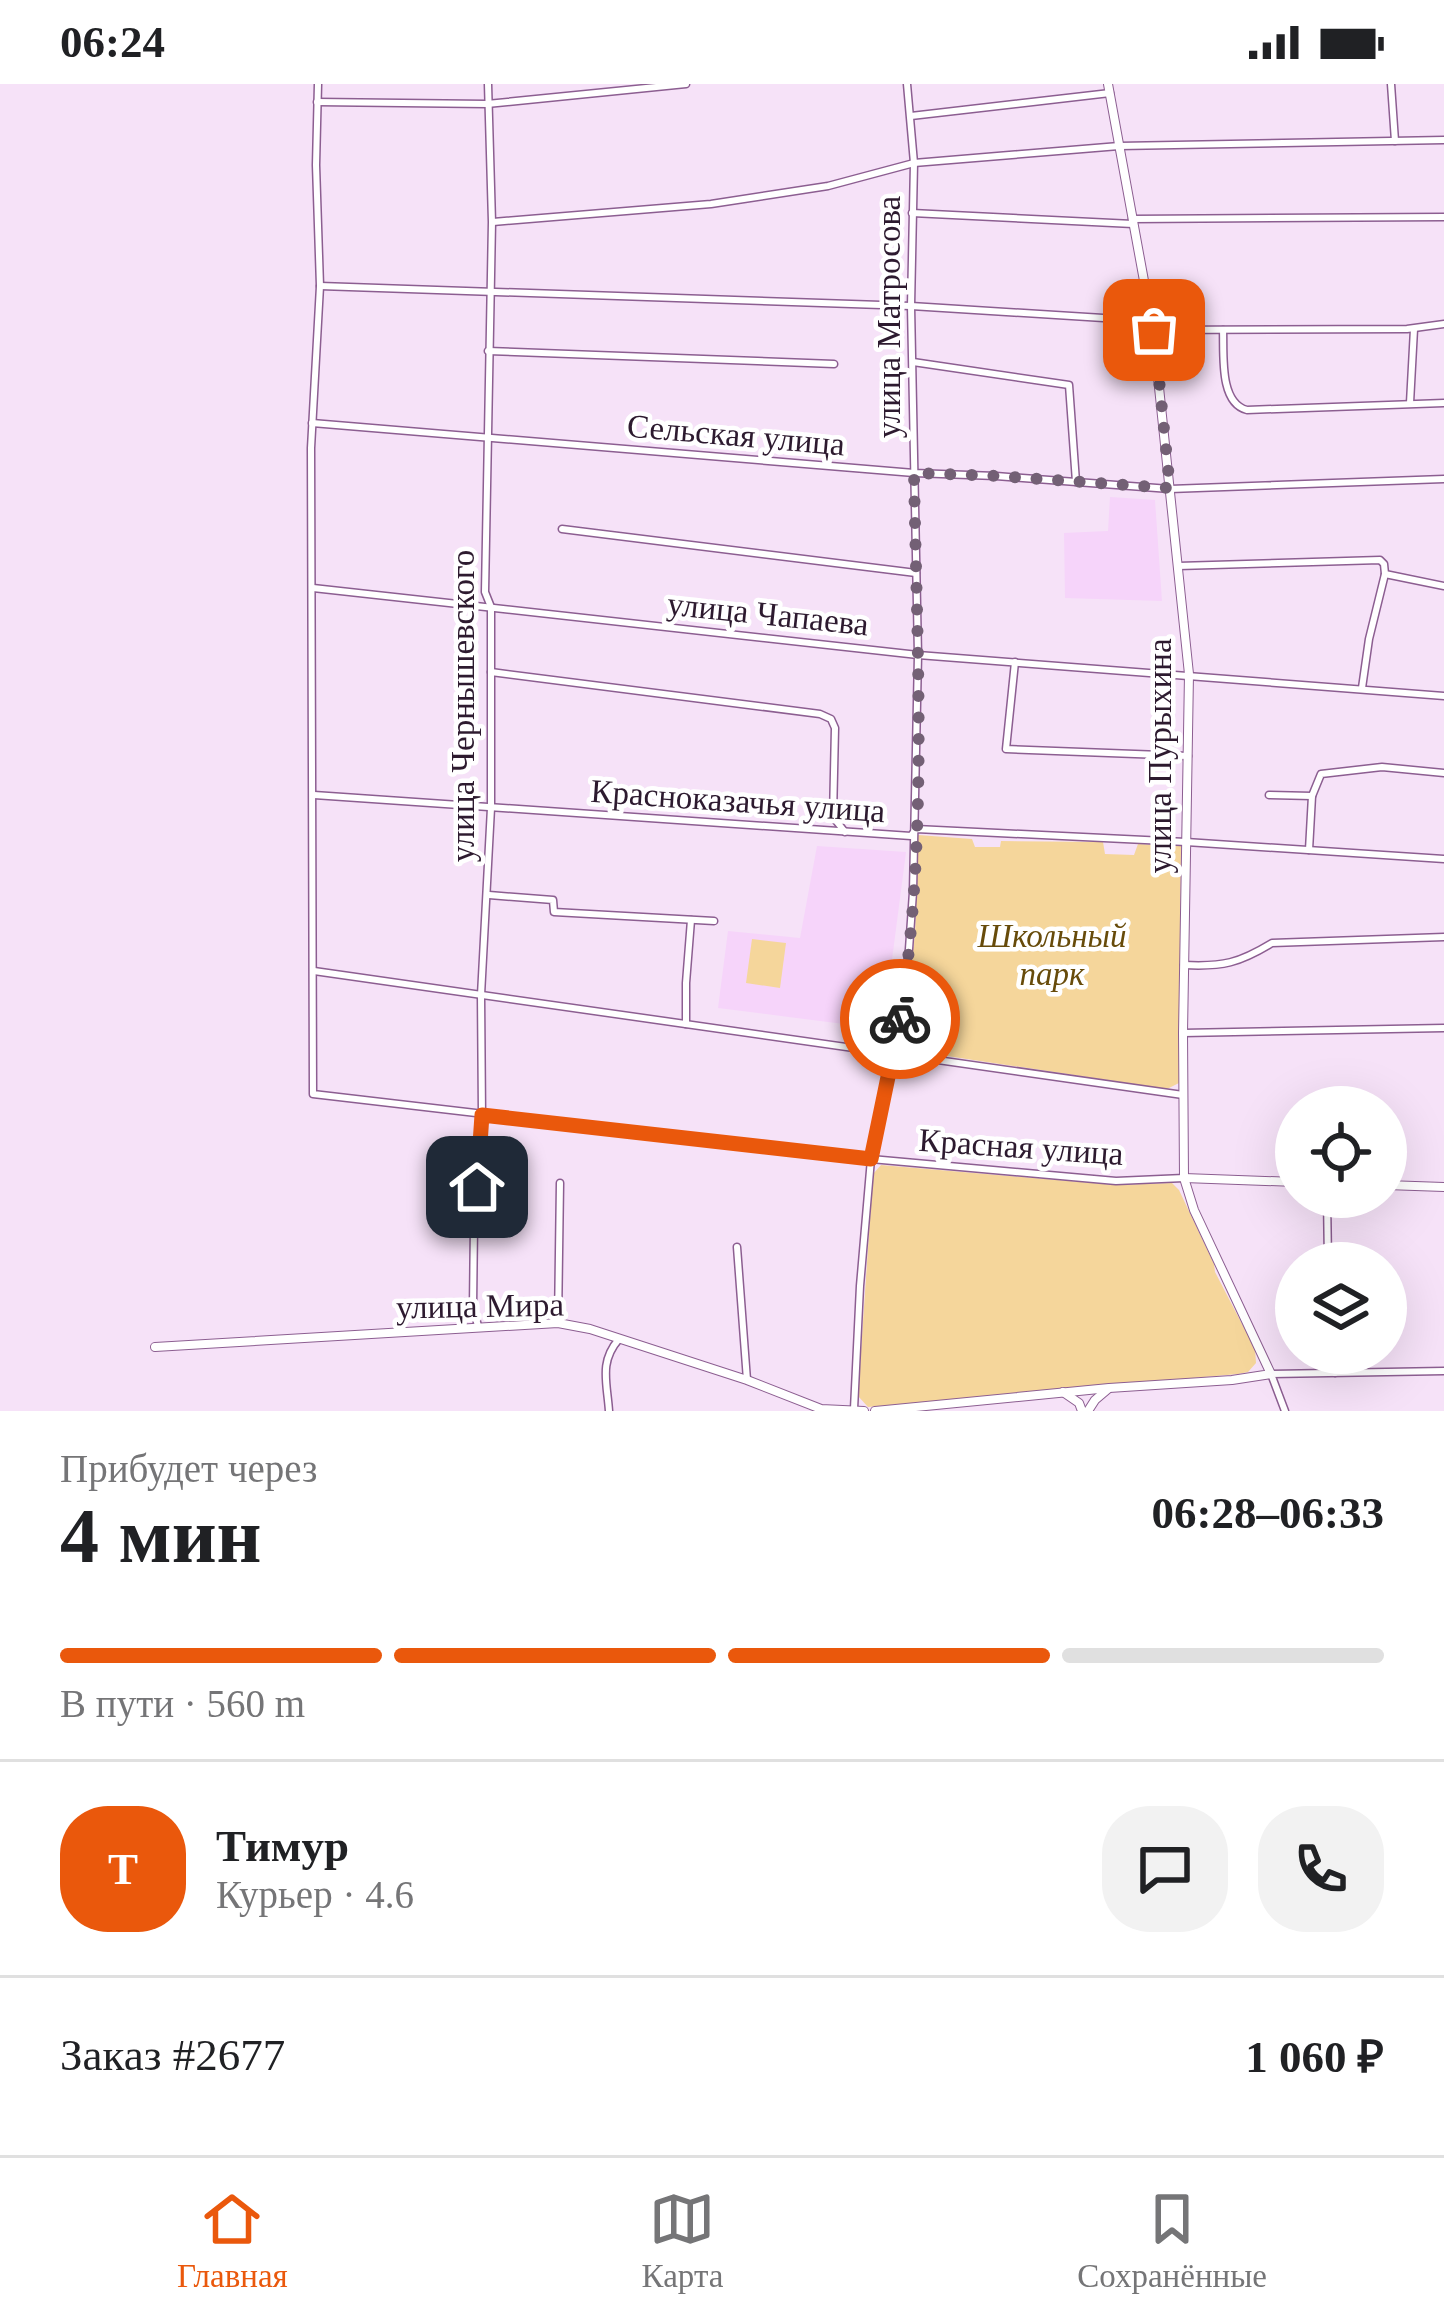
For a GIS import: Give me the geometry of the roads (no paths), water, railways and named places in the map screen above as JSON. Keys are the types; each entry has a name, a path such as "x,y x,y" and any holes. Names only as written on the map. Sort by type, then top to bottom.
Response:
{"street":[{"path":"318,84 320,286 312,422 310,653 314,971 1184,1095"},
{"name":"улица Чернышевского","path":"478,1326 473,1306 474,1224 491,808 490,607 485,592 492,222 488,84"},
{"path":"317,102 487,104 686,84"},
{"name":"улица Матросова","path":"859,1410 860,1286 871,1159 895,1051 909,949 916,829 914,164 908,84"},
{"path":"1391,84 1395,141"},
{"path":"910,116 1109,88"},
{"name":"улица Пурыхина","path":"1109,88 1152,326 1189,674 1184,1178 1193,1210 1285,1411"},
{"path":"492,222 711,204 828,186 914,164 1119,146 1444,140"},
{"path":"912,213 1132,222 1444,217"},
{"path":"320,286 911,306 1223,330 1444,324"},
{"path":"1410,404 1414,328"},
{"path":"1223,330 1229,392 1238,408 1444,403"},
{"path":"488,351 834,364"},
{"path":"912,362 1069,385 1076,482"},
{"name":"Сельская улица","path":"312,422 914,473 1170,488 1444,479"},
{"path":"562,529 916,573"},
{"path":"1178,566 1380,560 1385,574 1362,689"},
{"path":"1385,574 1444,586"},
{"name":"улица Чапаева","path":"313,588 918,655 1444,697"},
{"path":"1015,662 1006,748 1188,756"},
{"path":"491,671 831,719 836,728 833,817 845,832"},
{"path":"1310,850 1312,796 1321,774 1382,767 1444,773"},
{"name":"Красноказачья улица","path":"314,795 911,836 916,829 1444,859"},
{"path":"1269,795 1312,796"},
{"path":"488,895 553,900 554,912 715,921"},
{"path":"686,1024 692,919"},
{"path":"1184,965 1217,967 1271,943 1444,938"},
{"name":"Красная улица","path":"314,971 313,1094 871,1159 1117,1181 1275,1181"},
{"path":"1184,1033 1444,1028"},
{"path":"558,1323 560,1183"},
{"path":"1407,1186 1444,1187"},
{"path":"737,1247 747,1380"},
{"name":"улица Мира","path":"155,1347 558,1323 747,1380 821,1410 859,1410"},
{"path":"609,1411 605,1363 619,1339"},
{"path":"1407,1372 1444,1371"},
{"path":"875,1411 1275,1374"},
{"path":"1063,1392 1085,1411 1109,1388"}],"park label":[{"name":"Школьный парк","path":"1052,955"}]}
